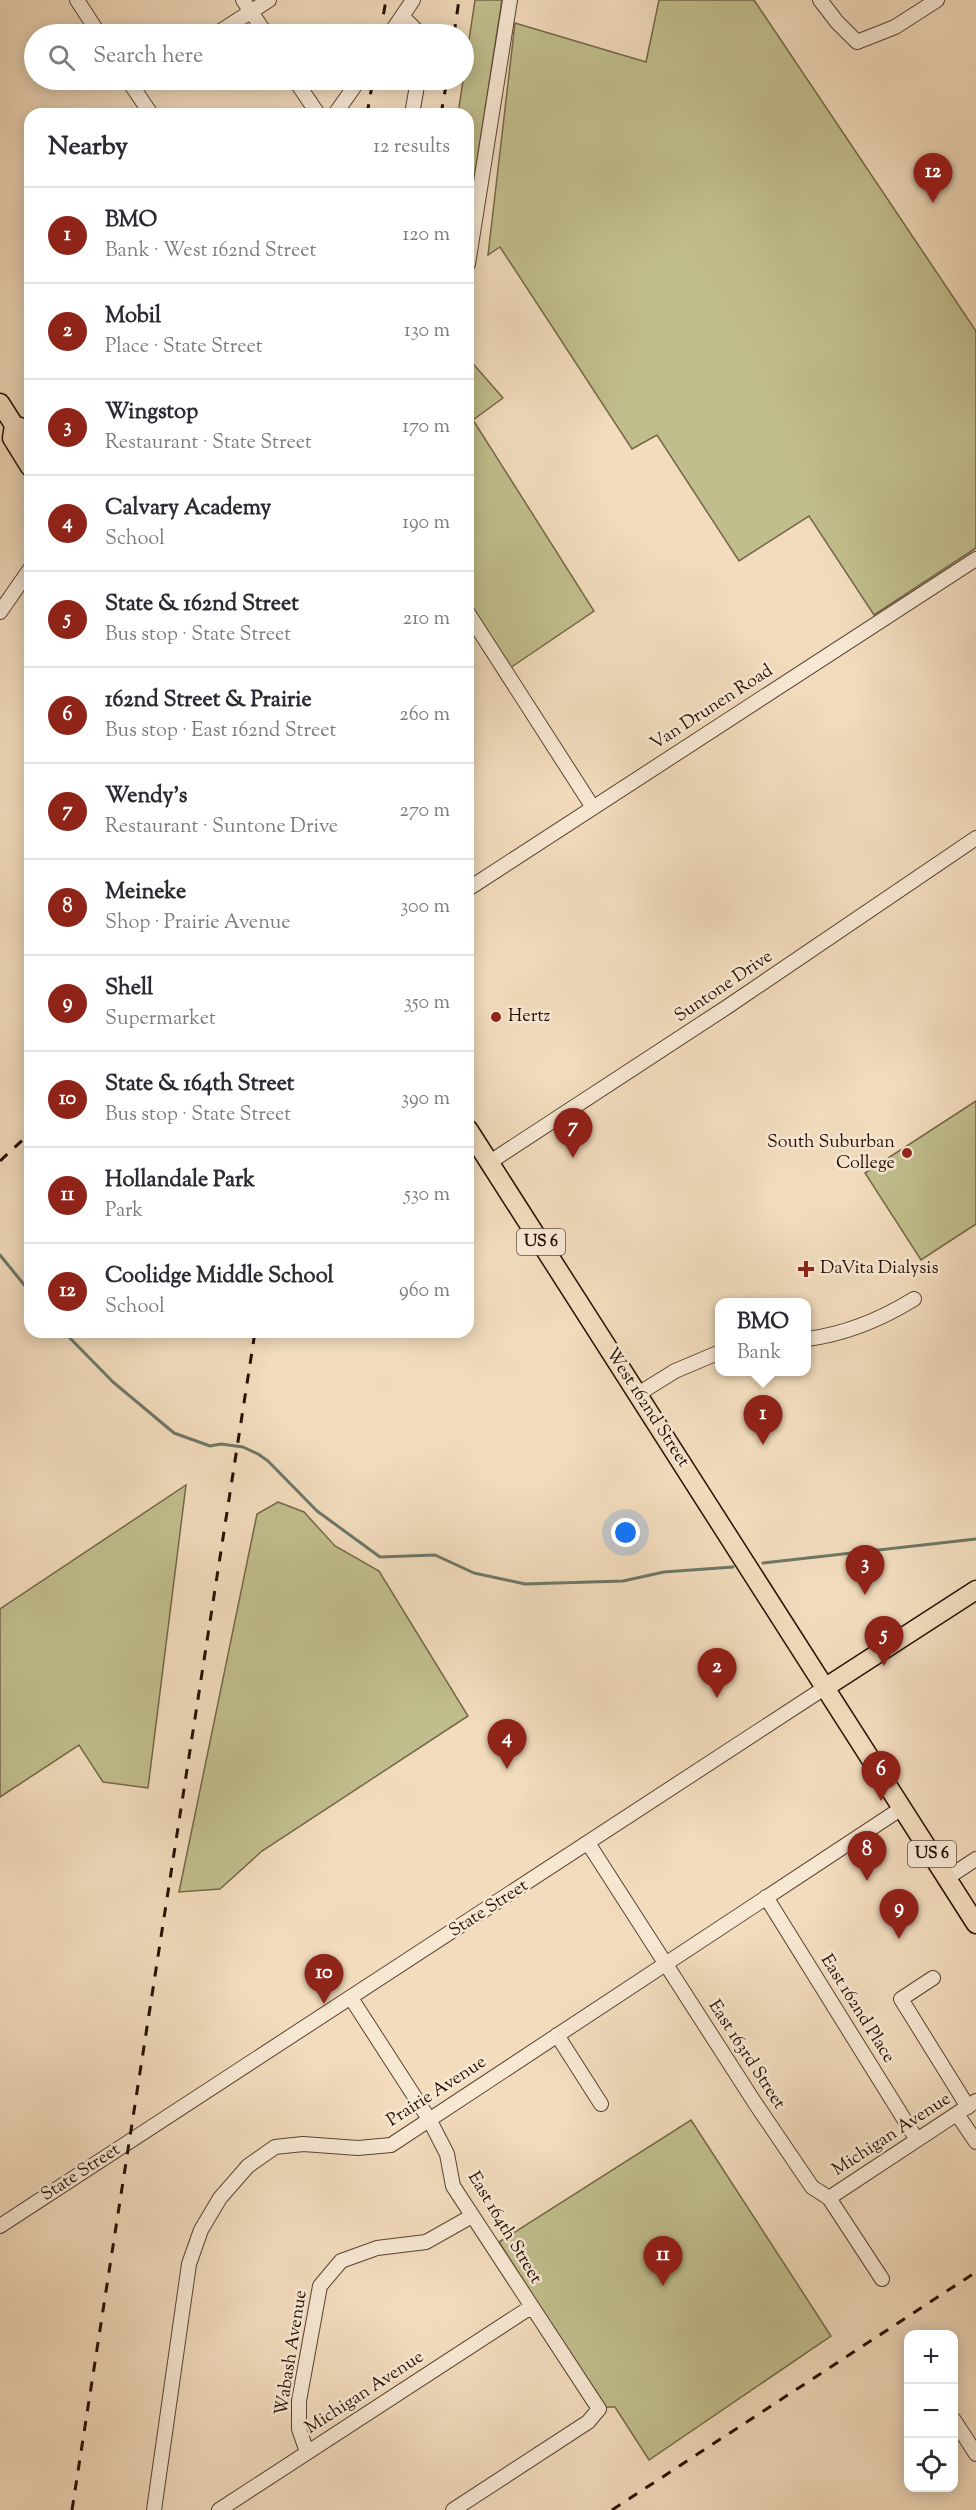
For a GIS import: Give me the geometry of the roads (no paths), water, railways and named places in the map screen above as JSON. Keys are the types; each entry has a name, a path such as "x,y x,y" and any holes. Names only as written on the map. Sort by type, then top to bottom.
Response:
{"main road":[{"path":"0,404 14,425 24,428"},
{"path":"14,425 12,438 24,457"},
{"name":"West 162nd Street","path":"474,1138 826,1687"},
{"name":"State Street","path":"826,1687 976,1590"},
{"name":"US 6","path":"826,1687 976,1924"}],"street":[{"path":"77,0 93,24"},
{"path":"227,24 247,6 269,0"},
{"path":"397,24 413,0"},
{"path":"474,226 510,0"},
{"path":"820,0 831,16 857,42 895,27 937,0"},
{"path":"247,6 259,24"},
{"path":"402,16 410,24"},
{"path":"136,90 147,108"},
{"path":"302,90 314,108"},
{"path":"339,108 352,90"},
{"path":"413,108 416,90"},
{"name":"Van Drunen Road","path":"474,885 592,806 976,559"},
{"path":"0,612 24,578"},
{"path":"474,622 592,806"},
{"name":"Suntone Drive","path":"490,1162 719,1012 976,838"},
{"path":"811,1337 857,1328 890,1314 914,1299"},
{"path":"638,1394 675,1371 715,1354"},
{"name":"State Street","path":"0,2226 826,1687"},
{"name":"Prairie Avenue","path":"154,2510 189,2264 201,2230 220,2198 248,2166 275,2147 303,2144 358,2148 391,2145 902,1808"},
{"name":"East 163rd Street","path":"588,1843 812,2187 829,2198 882,2279"},
{"path":"947,1878 976,1859"},
{"name":"East 162nd Place","path":"766,1897 917,2140"},
{"path":"933,1978 901,1999 967,2107 976,2142"},
{"name":"East 164th Street","path":"351,1998 429,2119 447,2154 453,2187 599,2409 588,2422 453,2510"},
{"path":"557,2035 601,2104"},
{"name":"Michigan Avenue","path":"829,2198 967,2107"},
{"name":"Wabash Avenue","path":"307,2452 299,2429 299,2401 320,2286 340,2261 377,2248 426,2242 472,2216"},
{"name":"Michigan Avenue","path":"219,2510 531,2307"},
{"path":"958,2426 976,2454"}],"waterway":[{"path":"0,1255 24,1285"},
{"path":"70,1338 113,1382 174,1433 210,1446 221,1444 243,1447 258,1454 268,1461 317,1511 380,1557 435,1555 474,1573 525,1584 623,1581 664,1572 733,1567"},
{"path":"763,1563 976,1539"}],"railway":[{"path":"382,24 386,0"},
{"path":"455,24 459,0"},
{"path":"368,108 371,90"},
{"path":"442,108 445,90"},
{"path":"0,1161 24,1139"},
{"path":"72,2510 254,1338"},
{"path":"612,2510 976,2272"}],"place":[{"name":"Coolidge Middle School","path":"933,203"},
{"name":"Hertz","path":"496,1017"},
{"name":"South Suburban College","path":"907,1153"},
{"name":"Wendy's","path":"573,1158"},
{"name":"DaVita Dialysis","path":"806,1269"},
{"name":"BMO","path":"763,1445"},
{"name":"Wingstop","path":"865,1595"},
{"name":"State & 162nd Street","path":"884,1666"},
{"name":"Mobil","path":"717,1698"},
{"name":"Calvary Academy","path":"507,1769"},
{"name":"162nd Street & Prairie","path":"881,1801"},
{"name":"Meineke","path":"867,1881"},
{"name":"Shell","path":"899,1939"},
{"name":"State & 164th Street","path":"324,2004"},
{"name":"Hollandale Park","path":"663,2286"}]}
